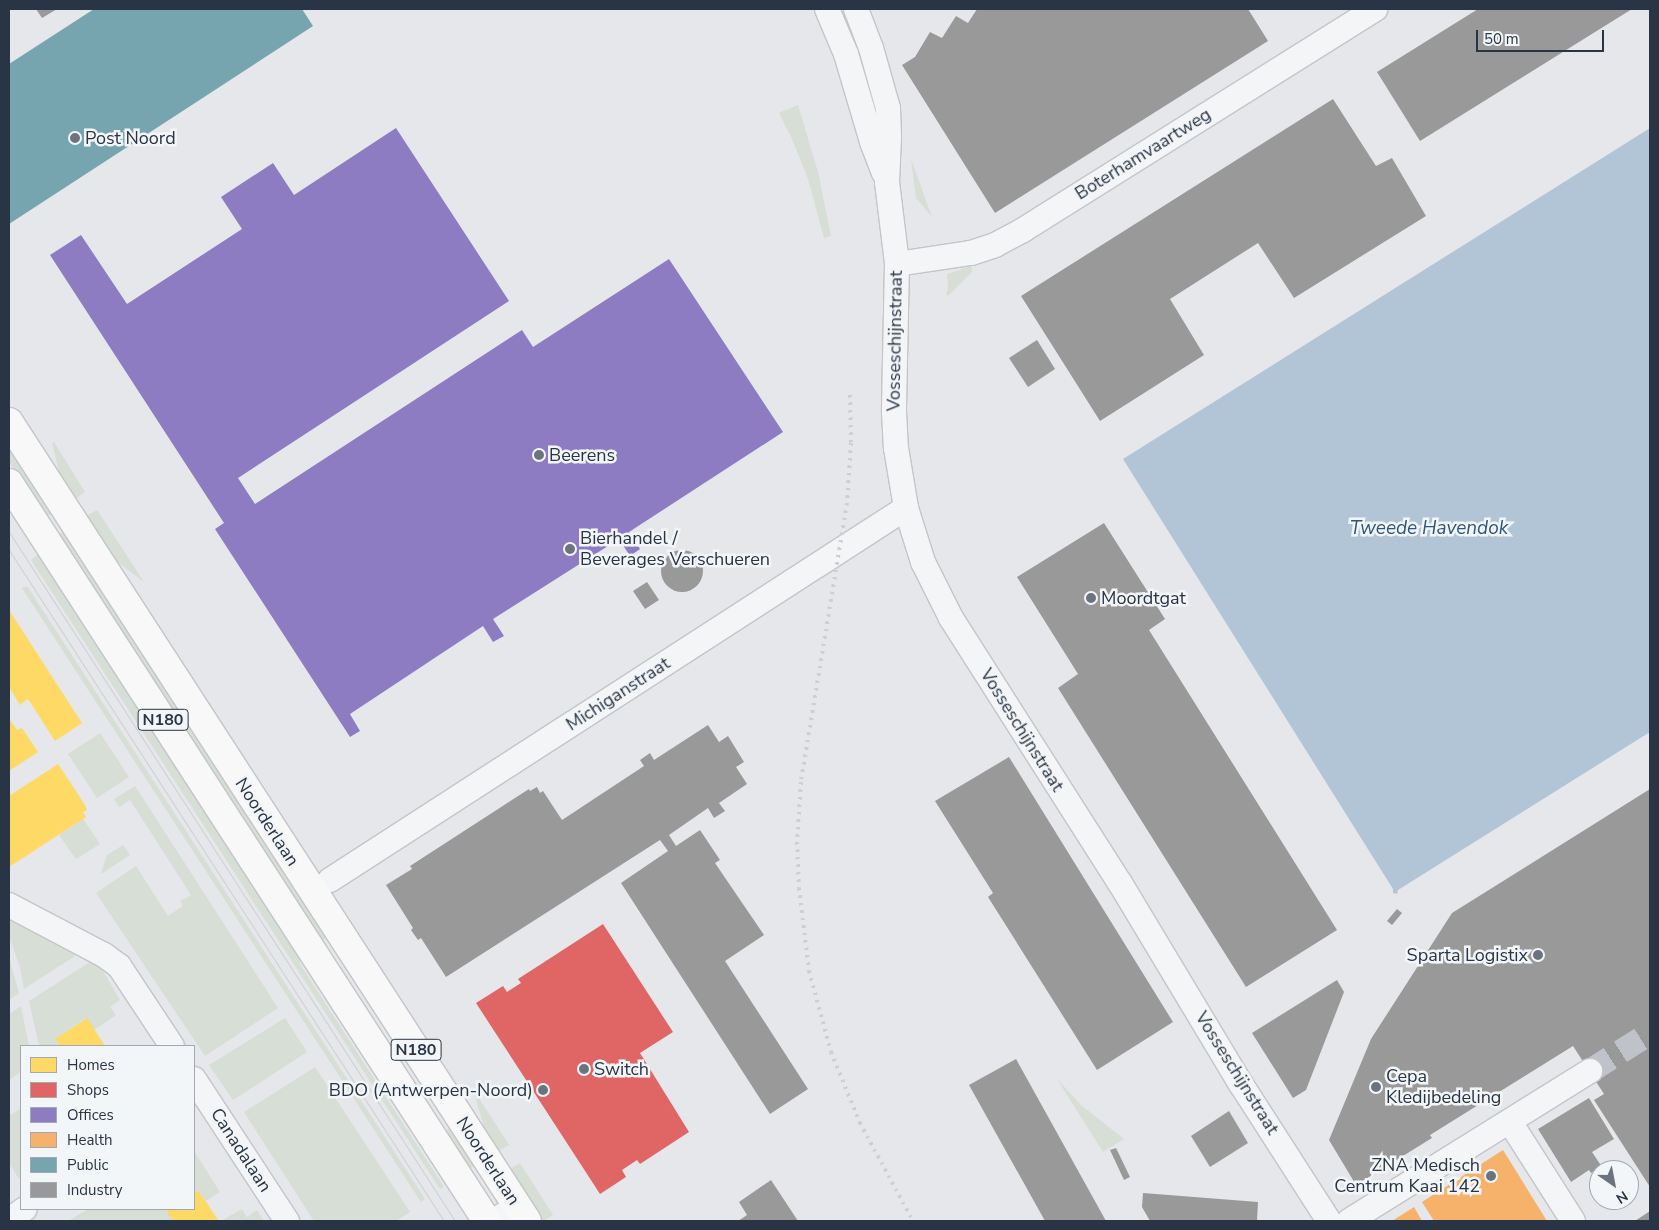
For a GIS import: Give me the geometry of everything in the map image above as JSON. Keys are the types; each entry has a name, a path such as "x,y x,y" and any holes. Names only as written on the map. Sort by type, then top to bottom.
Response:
{"main road":[{"name":"Noorderlaan","path":"9,422 522,1214"},
{"name":"Noorderlaan","path":"9,483 488,1221"}],"street":[{"name":"Vosseschijnstraat","path":"827,9 846,54 872,142 887,182"},
{"name":"Vosseschijnstraat","path":"856,9 878,70 888,108 890,138 887,182 897,264 894,412 899,473 906,508 923,562 952,618 1120,883 1241,1084 1328,1221"},
{"name":"Boterhamvaartweg","path":"897,264 971,252 994,245 1023,230 1375,9"},
{"name":"Michiganstraat","path":"330,880 906,508"},
{"path":"9,905 104,955 119,966 171,1045"},
{"path":"1350,1221 1590,1071"},
{"name":"Canadalaan","path":"197,1091 287,1221"},
{"path":"1510,1122 1573,1221"},
{"path":"9,1220 24,1210"},
{"path":"494,1221 522,1214"}],"shaded area":[{"path":"798,105 818,172 831,236 824,238 808,179 779,113"},
{"path":"911,159 932,217 916,198"},
{"path":"972,267 972,272 948,296 946,294 948,288 947,274"},
{"path":"9,440 55,512 45,518 9,462"},
{"path":"54,442 85,492 72,501 63,487 52,443"},
{"path":"97,510 144,582 107,554 85,517"},
{"path":"66,530 430,1096 327,940 316,937 56,536"},
{"path":"42,552 298,946 300,964 444,1187 440,1189 31,560"},
{"path":"27,586 425,1199 421,1202 22,588"},
{"path":"100,733 129,777 97,798 68,754"},
{"path":"135,786 278,1008 205,1056 96,893 136,866 168,916 183,906 180,901 191,895 130,800 119,807 114,799"},
{"path":"83,819 100,844 76,859 59,835"},
{"path":"123,845 130,855 101,874 107,855"},
{"path":"9,919 75,956 24,989 20,967 9,936"},
{"path":"9,957 19,993 9,1000"},
{"path":"90,962 102,969 120,1000 110,1007 116,1015 94,1030 86,1018 55,1039 59,1045 39,1045 29,1001"},
{"path":"21,1006 29,1045 20,1045 20,1073 9,1080 9,1014"},
{"path":"285,1018 307,1052 233,1100 209,1065"},
{"path":"315,1067 410,1212 396,1221 314,1221 244,1112"},
{"path":"1057,1079 1081,1105 1124,1139 1103,1152"},
{"path":"477,1095 509,1145 495,1153 488,1141 475,1096"},
{"path":"20,1109 19,1179 9,1163 9,1116"},
{"path":"450,1127 479,1163 467,1170 445,1132"},
{"path":"195,1153 220,1192 206,1201 198,1190 195,1193"},
{"path":"520,1163 553,1215 544,1221 540,1221 507,1171"},
{"path":"242,1209 247,1217 257,1210 264,1221 221,1221"},
{"path":"86,1210 167,1210 173,1221 68,1221"}],"water":[{"name":"Tweede Havendok","path":"1650,128 1650,732 1398,890 1397,894 1393,893 1393,889 1123,459"}],"building: Homes":[{"path":"9,610 82,723 55,741 28,699 20,705 9,687"},
{"path":"9,718 17,730 22,728 38,752 9,771"},
{"path":"58,764 85,805 87,810 83,812 86,817 9,867 9,796"},
{"path":"87,1018 104,1045 59,1045 55,1039"},
{"path":"198,1190 219,1221 173,1221 166,1210 195,1210 195,1193"}],"building: Shops":[{"name":"Switch","path":"603,924 673,1032 640,1053 689,1132 640,1164 637,1160 622,1170 626,1177 600,1194 476,1003 503,986 507,992 521,983 518,979"}],"building: Offices":[{"name":"Beerens","path":"396,128 509,301 238,478 255,504 522,330 533,347 669,259 783,432 629,532 640,549 630,556 619,539 493,619 504,636 493,642 483,626 350,714 360,731 350,737 215,529 224,523 50,255 81,235 127,304 242,229 221,197 273,163 294,195"}],"building: Health":[{"name":"ZNA Medisch Centrum Kaai 142","path":"1503,1150 1547,1221 1434,1221 1422,1202"},
{"path":"1414,1207 1422,1221 1392,1221"}],"building: Public":[{"name":"Post Noord","path":"94,9 302,9 313,26 9,224 9,64"}],"building: Industry":[{"path":"36,9 57,9 42,18"},
{"path":"977,9 1248,9 1268,41 995,213 902,65 915,57 930,32 942,38 956,16 968,23"},
{"path":"1478,9 1632,9 1420,141 1377,72"},
{"path":"1333,99 1376,166 1392,158 1426,216 1294,298 1258,243 1170,299 1204,355 1100,421 1021,296"},
{"path":"1037,340 1055,369 1028,387 1009,358"},
{"path":"1104,523 1165,619 1149,630 1337,930 1246,987 1058,688 1078,674 1017,577"},
{"path":"682,550 697,556 703,571 697,586 682,592 667,586 661,571 667,556"},
{"path":"647,582 659,600 645,609 633,591"},
{"path":"708,725 719,742 728,736 744,762 736,767 747,784 719,803 725,811 714,818 708,808 669,835 676,846 700,830 720,860 715,863 764,935 725,961 808,1089 770,1114 621,883 668,851 660,840 446,977 421,938 418,940 411,930 413,928 386,885 412,869 410,866 529,789 530,791 537,787 540,793 543,791 562,820 644,766 640,760 650,753 654,760"},
{"path":"1009,757 1173,1022 1097,1070 988,897 993,893 935,801"},
{"name":"Sparta Logistix","path":"1650,789 1650,1187 1639,1170 1639,1160 1633,1160 1594,1100 1604,1094 1573,1046 1430,1135 1432,1138 1356,1185 1329,1140 1371,1039 1452,913"},
{"path":"1397,909 1402,913 1392,925 1387,921"},
{"path":"1337,980 1344,992 1306,1090 1293,1098 1252,1033"},
{"path":"1016,1059 1106,1221 1045,1221 969,1085"},
{"path":"1589,1098 1614,1139 1592,1152 1597,1160 1589,1160 1589,1170 1571,1182 1538,1129"},
{"path":"1229,1111 1248,1143 1210,1167 1191,1136"},
{"path":"1116,1148 1130,1177 1124,1180 1110,1150"},
{"path":"771,1180 798,1221 738,1221 747,1215 739,1202"},
{"path":"1143,1193 1258,1202 1257,1221 1150,1221 1142,1207"},
{"path":"1650,1211 1650,1221 1635,1221"}],"tunnel":[{"path":"1590,1071 1650,1033"}],"tram line":[{"path":"9,532 455,1221"},
{"path":"9,550 444,1221"}],"railway":[{"path":"850,395 851,443 847,503 801,782 797,842 799,888 809,971 831,1052 860,1123 913,1221"}],"place":[{"name":"Post Noord","path":"75,138"},
{"name":"Beerens","path":"539,455"},
{"name":"Bierhandel / Beverages Verschueren","path":"570,549"},
{"name":"Moordtgat","path":"1091,598"},
{"name":"Sparta Logistix","path":"1538,955"},
{"name":"Switch","path":"584,1069"},
{"name":"Cepa Kledijbedeling","path":"1376,1087"},
{"name":"BDO (Antwerpen-Noord)","path":"543,1090"},
{"name":"ZNA Medisch Centrum Kaai 142","path":"1491,1176"}]}
